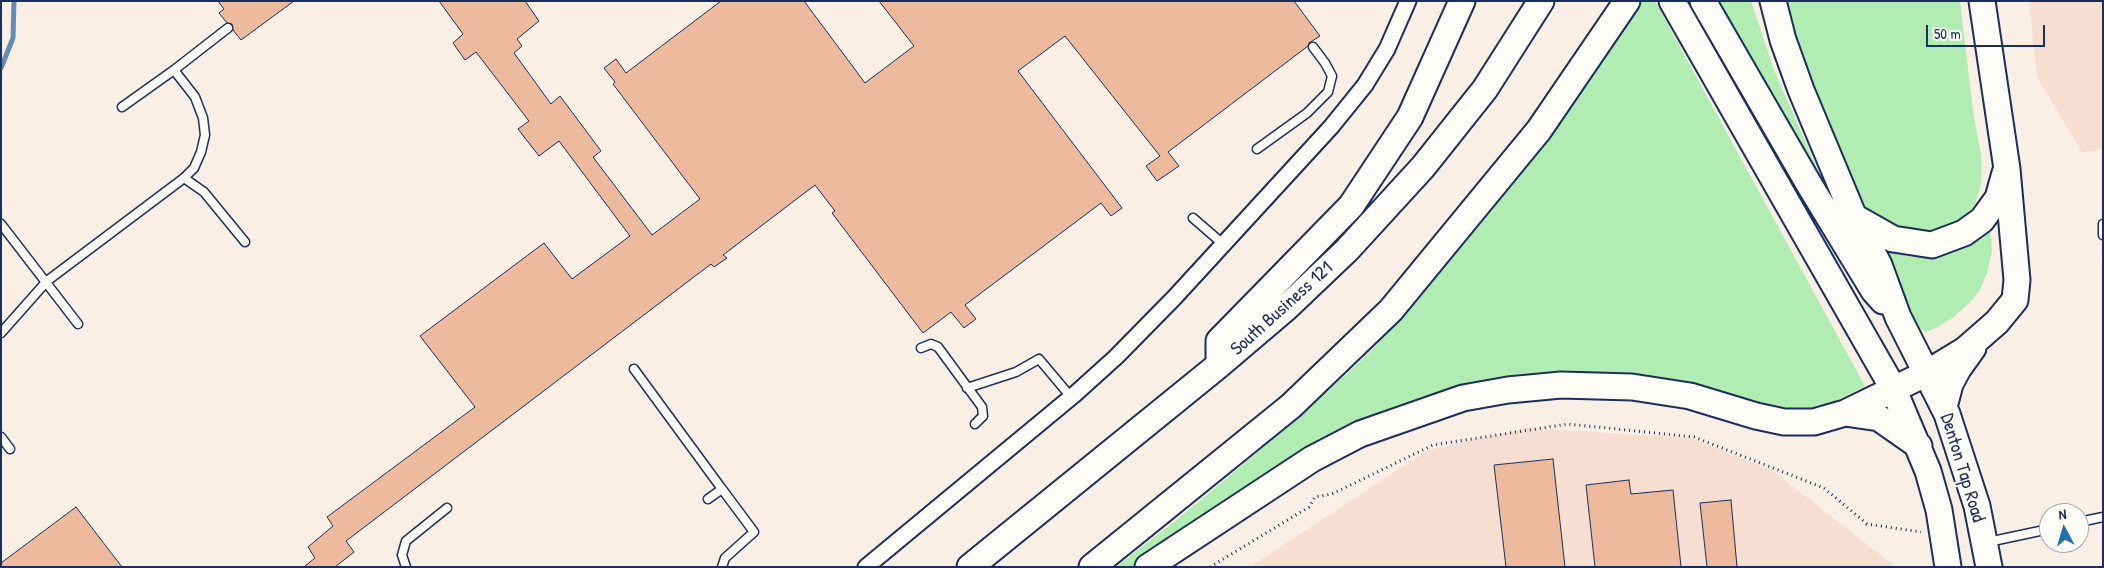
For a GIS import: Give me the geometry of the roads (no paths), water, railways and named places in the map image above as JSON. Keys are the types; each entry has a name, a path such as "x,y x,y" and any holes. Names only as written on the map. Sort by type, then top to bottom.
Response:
{"main road":[{"path":"1219,365 1219,341 1351,206 1362,190 1410,117 1462,1"},
{"name":"South Business 121","path":"970,567 1219,365 1286,308 1347,250 1423,167 1485,89 1542,1"},
{"path":"1092,567 1291,406 1391,310 1539,130 1627,1"},
{"name":"Denton Tap Road","path":"1672,1 1893,388 1928,471 1939,510 1948,567"},
{"path":"1773,1 1783,40 1801,90 1854,217 1879,265 1898,317"},
{"path":"1148,567 1320,455 1360,434 1463,398 1508,390 1562,385 1632,387 1690,396 1756,416 1784,422 1814,422 1845,413 1927,372 1965,350 1997,322 2015,300 2017,280 2007,169 1982,1"},
{"path":"1705,6 1874,292 1898,317"},
{"path":"1854,217 1893,239 1932,245 1964,233 1982,220 1998,198 2007,169"},
{"name":"Denton Tap Road","path":"1898,317 1944,407 1977,506 1986,555"},
{"path":"1944,407 1950,384 1981,336"},
{"path":"1845,413 1879,418 1918,446"}],"street":[{"path":"866,567 1071,397 1136,337 1331,127 1365,85 1387,49 1408,1"}],"lane":[{"path":"122,107 228,28"},
{"path":"1257,149 1306,113 1328,92 1332,76 1330,70 1312,46"},
{"path":"1,334 47,281 184,178 194,168 201,152 205,135 203,118 194,97 174,70"},
{"path":"184,178 204,192 245,242"},
{"path":"1193,218 1223,244"},
{"path":"1,224 47,281 78,324"},
{"path":"2103,224 2103,235"},
{"path":"921,348 932,344 938,347 984,412 983,416 975,424"},
{"path":"967,388 1016,372 1039,358 1071,397"},
{"path":"634,369 754,532 725,558 722,567"},
{"path":"1,437 10,449"},
{"path":"708,499 722,488"},
{"path":"406,567 402,554 406,541 447,508"},
{"path":"2089,520 2103,517"},
{"path":"1986,555 2039,533"}],"waterway":[{"path":"1,68 13,38 14,1"}]}
